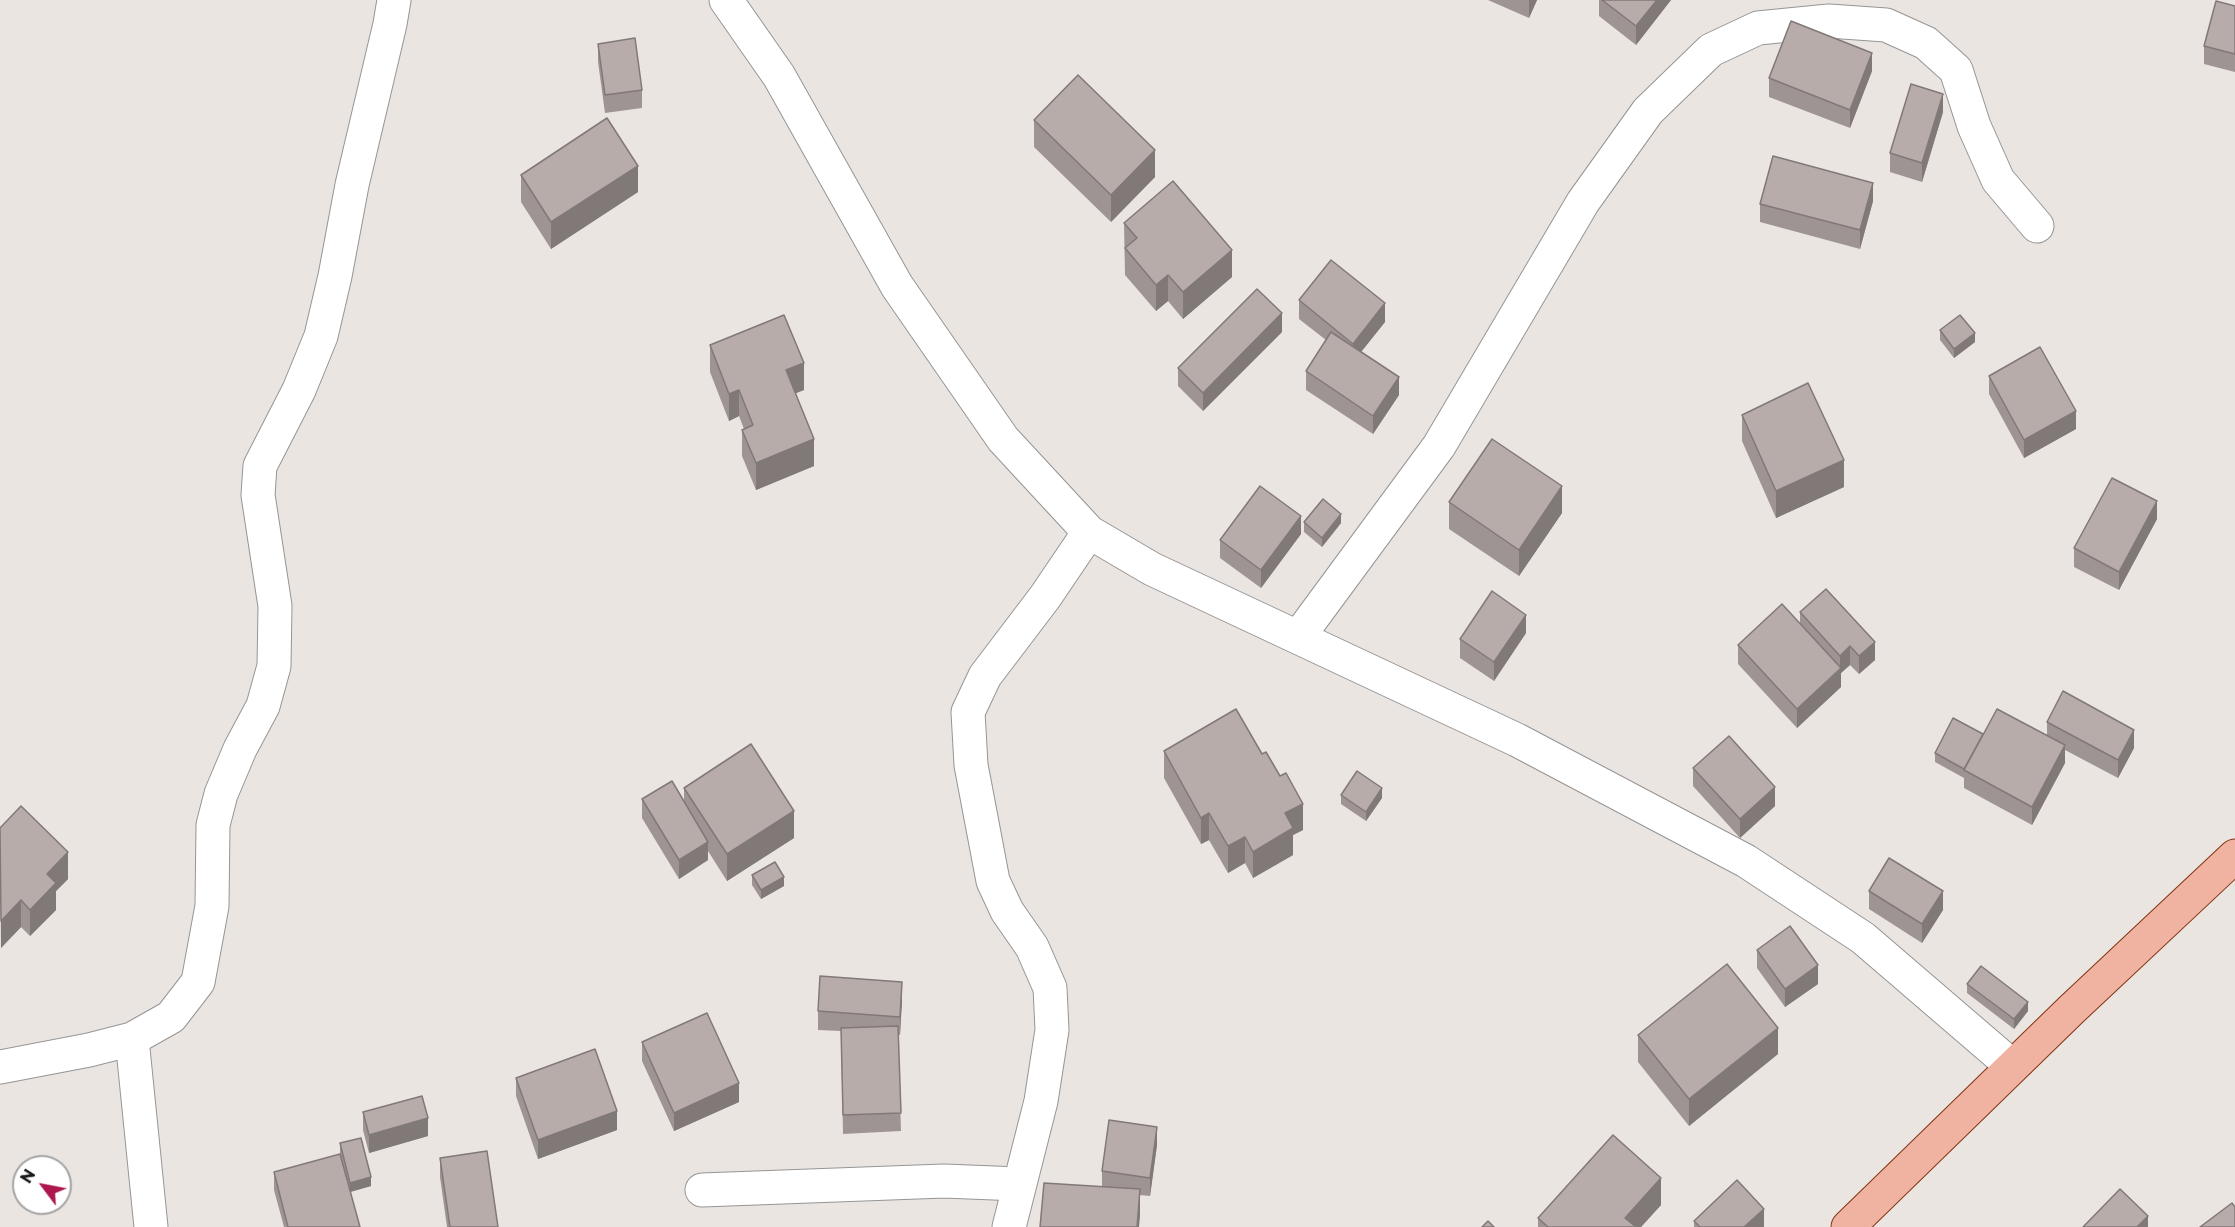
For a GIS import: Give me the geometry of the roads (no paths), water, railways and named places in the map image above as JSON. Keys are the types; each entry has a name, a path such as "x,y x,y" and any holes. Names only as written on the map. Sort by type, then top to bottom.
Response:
{"main road":[{"path":"1848,1227 2012,1066 2233,861"}],"street":[{"path":"0,1067 132,1039 171,1017 198,982 212,906 213,825 218,804 240,749 263,706 274,666 275,606 258,495 260,466 299,390 321,336 394,0"},
{"path":"726,0 779,76 897,286 1003,439 1089,532 1152,569 1517,740 1746,861 1863,938 2012,1066"},
{"path":"1299,636 1439,446 1584,202 1648,111 1711,50 1758,28 1829,21 1886,25 1926,43 1956,70 1974,126 1998,180 2037,226"},
{"path":"1009,1227 1041,1101 1052,1030 1050,988 1032,947 1007,911 993,881 971,765 968,712 985,676 1045,597 1089,532"},
{"path":"132,1039 151,1227"},
{"path":"702,1190 944,1181 1019,1184"}]}
